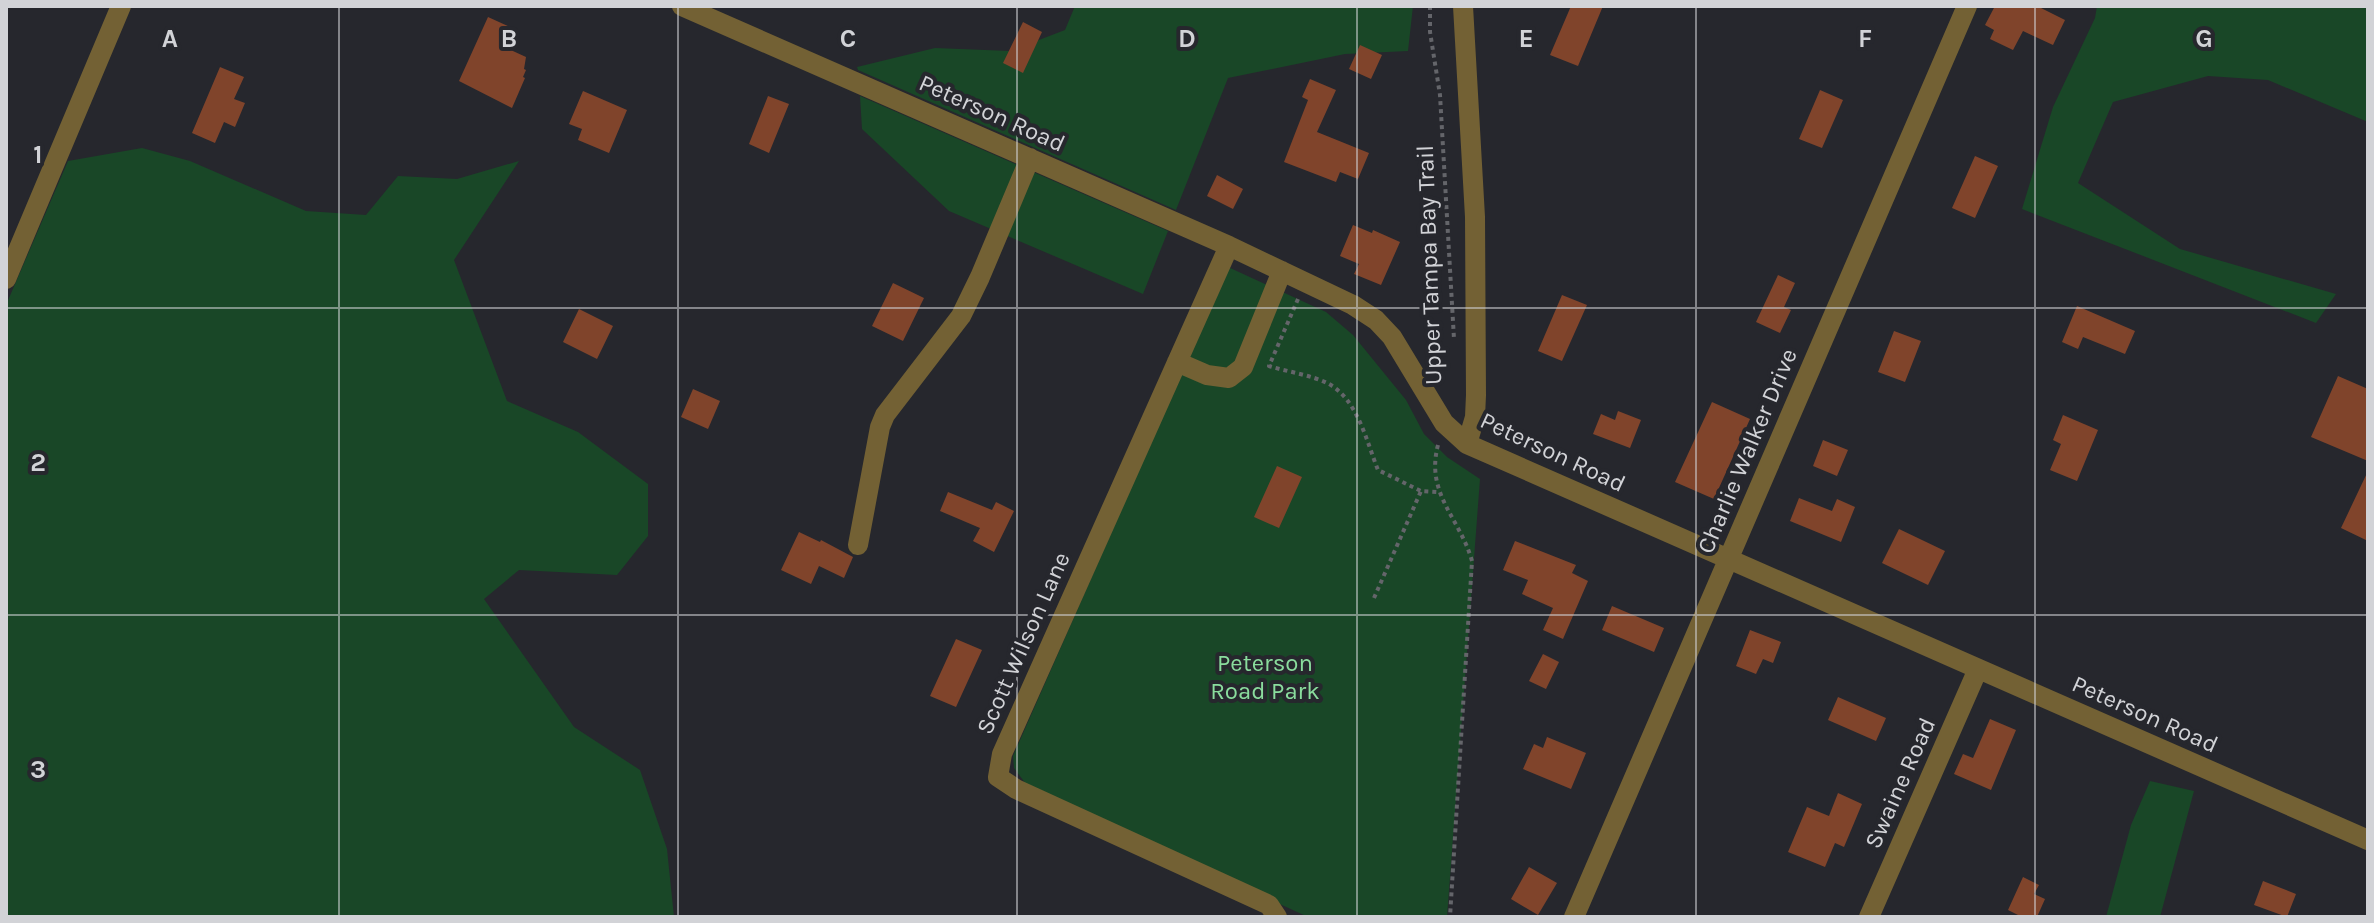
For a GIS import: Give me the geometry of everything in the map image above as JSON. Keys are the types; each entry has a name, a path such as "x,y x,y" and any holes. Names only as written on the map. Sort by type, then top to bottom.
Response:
{"street":[{"path":"6,279 121,6"},
{"name":"Peterson Road","path":"682,6 1229,246 1341,299 1376,320 1392,337 1444,423 1467,444 2368,840"},
{"path":"1463,6 1475,217 1476,395 1475,417 1467,444"},
{"name":"Charlie Walker Drive","path":"1574,917 1967,6"},
{"path":"858,545 880,427 885,415 961,316 1030,158"},
{"name":"Scott Wilson Lane","path":"1229,246 1002,754 998,777 1016,789 1269,905 1277,917"},
{"path":"1177,362 1207,375 1229,378 1243,367 1282,271"},
{"name":"Swaine Road","path":"1869,917 1978,669"}],"path":[{"name":"Upper Tampa Bay Trail","path":"1430,6 1430,32 1440,95 1454,346"},
{"path":"1299,297 1269,366 1327,382 1337,389 1360,422 1378,470 1421,491 1438,492"},
{"path":"1444,423 1434,475 1438,492 1468,546 1472,561 1450,917"},
{"path":"1374,598 1421,491"}],"green space":[{"path":"1075,6 1413,6 1408,51 1345,54 1228,78 1176,210 857,67 935,48 1010,51 1065,30"},
{"path":"2097,6 2368,6 2368,122 2268,80 2208,76 2113,102 2078,183 2180,249 2336,294 2316,323 2022,209 2053,107 2095,18"},
{"path":"860,96 1168,231 1143,294 949,211 862,129"},
{"path":"142,148 190,161 306,211 366,215 398,176 457,179 519,161 454,260 507,401 578,432 648,484 648,536 617,575 519,570 484,599 574,727 640,770 667,849 674,917 6,917 6,305 68,161"},
{"name":"Peterson Road Park","path":"1228,267 1326,312 1353,335 1406,400 1424,434 1447,457 1480,479 1447,917 1308,917 1029,788 1014,768 1013,756"},
{"path":"2150,781 2194,791 2160,917 2106,917 2131,825"}],"building":[{"path":"1571,6 1603,6 1578,66 1550,55"},
{"path":"1995,6 2037,6 2065,20 2053,45 2023,31 2013,50 1990,39 1994,30 1985,25"},
{"path":"488,17 510,27 502,46 526,57 525,78 512,108 459,81"},
{"path":"1023,22 1042,32 1023,73 1003,63"},
{"path":"1360,45 1382,55 1371,79 1349,69"},
{"path":"220,67 244,77 234,99 245,103 235,127 224,122 215,143 192,133"},
{"path":"1310,79 1336,90 1317,132 1369,153 1358,179 1340,172 1336,182 1284,162 1308,100 1302,97"},
{"path":"1820,90 1843,100 1822,148 1799,139"},
{"path":"583,91 627,110 609,153 578,140 582,129 569,124"},
{"path":"768,96 789,104 769,153 749,144"},
{"path":"1975,156 1998,166 1975,218 1952,208"},
{"path":"1217,175 1243,189 1233,209 1207,196"},
{"path":"1353,225 1400,242 1381,285 1354,274 1359,264 1340,256"},
{"path":"1778,275 1795,283 1784,307 1791,310 1780,333 1756,322"},
{"path":"893,283 924,298 903,341 872,326"},
{"path":"1562,295 1587,305 1562,361 1538,351"},
{"path":"2077,306 2135,331 2125,354 2083,337 2078,349 2062,342"},
{"path":"579,309 613,326 597,359 563,342"},
{"path":"1894,331 1921,341 1905,382 1878,372"},
{"path":"2338,376 2368,389 2368,461 2311,437"},
{"path":"693,389 720,401 708,429 681,417"},
{"path":"1712,402 1750,419 1714,499 1675,482"},
{"path":"1618,411 1641,420 1630,448 1593,434 1601,414 1615,420"},
{"path":"2063,415 2098,430 2077,481 2050,470 2061,444 2053,440"},
{"path":"1823,440 1848,450 1837,476 1813,466"},
{"path":"1277,466 1302,477 1279,528 1254,517"},
{"path":"2368,471 2368,541 2341,528"},
{"path":"948,492 992,510 996,502 1014,511 994,552 973,541 980,528 940,511"},
{"path":"1799,498 1832,511 1837,499 1855,507 1841,542 1790,521"},
{"path":"1899,529 1945,551 1928,585 1882,563"},
{"path":"799,532 853,557 844,578 819,566 811,584 781,570"},
{"path":"1515,541 1576,565 1572,573 1588,581 1563,639 1543,630 1553,608 1522,594 1528,580 1503,570"},
{"path":"1612,606 1664,628 1654,652 1602,630"},
{"path":"1750,630 1781,642 1773,663 1763,659 1756,674 1736,666"},
{"path":"956,639 982,650 956,707 930,696"},
{"path":"1543,654 1559,662 1546,689 1529,681"},
{"path":"1838,697 1886,718 1876,741 1828,720"},
{"path":"1990,719 2016,730 1991,790 1954,774 1963,754 1973,758"},
{"path":"1547,737 1586,753 1571,789 1523,769 1534,744 1543,748"},
{"path":"1838,793 1862,804 1844,847 1835,843 1825,867 1788,852 1807,807 1829,816"},
{"path":"1529,867 1557,883 1538,915 1511,899"},
{"path":"2023,877 2039,885 2034,894 2045,899 2037,917 2022,917 2008,910"},
{"path":"2263,881 2296,894 2287,917 2254,905"}]}
